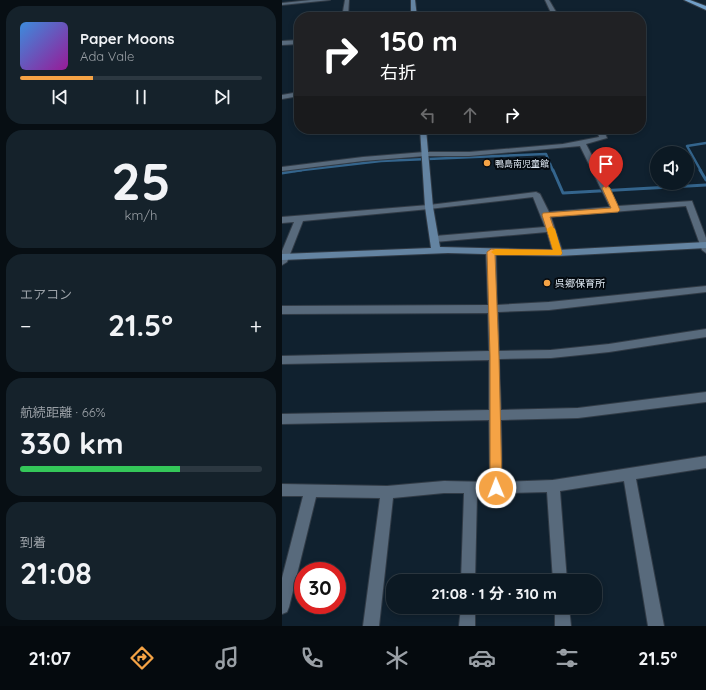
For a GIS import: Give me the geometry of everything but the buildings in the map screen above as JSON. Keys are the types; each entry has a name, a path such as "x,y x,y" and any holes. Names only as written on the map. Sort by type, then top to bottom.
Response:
{"main road":[{"path":"686,0 706,8"}],"street":[{"path":"282,4 297,1 328,0"},
{"path":"346,12 347,0"},
{"path":"413,0 414,12"},
{"path":"548,0 554,12"},
{"path":"282,43 294,42"},
{"path":"282,97 294,95"},
{"path":"424,134 429,207 436,250"},
{"path":"282,169 362,159 426,158 582,143 603,138 602,134"},
{"path":"582,143 616,210"},
{"path":"282,220 429,207 536,194 546,215 558,253"},
{"path":"299,219 283,259 436,250 558,253 706,247 689,203 546,215"},
{"path":"435,239 551,230"},
{"path":"491,252 496,416 496,488"},
{"path":"282,310 493,309 549,306 706,289"},
{"path":"282,360 551,354 602,349 706,333"},
{"path":"282,419 496,416 578,413 706,397"},
{"path":"282,490 387,492 444,487 496,488 553,486 705,464"},
{"path":"629,474 656,626"},
{"path":"553,486 559,574"},
{"path":"468,574 471,488"},
{"path":"282,608 311,491"},
{"path":"371,626 387,492"},
{"path":"467,626 468,614"},
{"path":"562,614 563,626"}],"waterway":[{"path":"701,171 687,146 706,143"},
{"path":"296,171 381,161 546,154 553,171"},
{"path":"296,171 301,170"},
{"path":"553,170 563,193 706,185"},
{"path":"700,170 706,180"},
{"path":"282,173 296,171"}],"slow traffic":[{"path":"495,252 558,253 551,229"}],"place":[{"name":"鴨島南児童館","path":"487,163"},
{"name":"呉郷保育所","path":"547,283"}],"route":[{"path":"496,488 491,252 558,253 546,215 616,210 606,188"}]}
